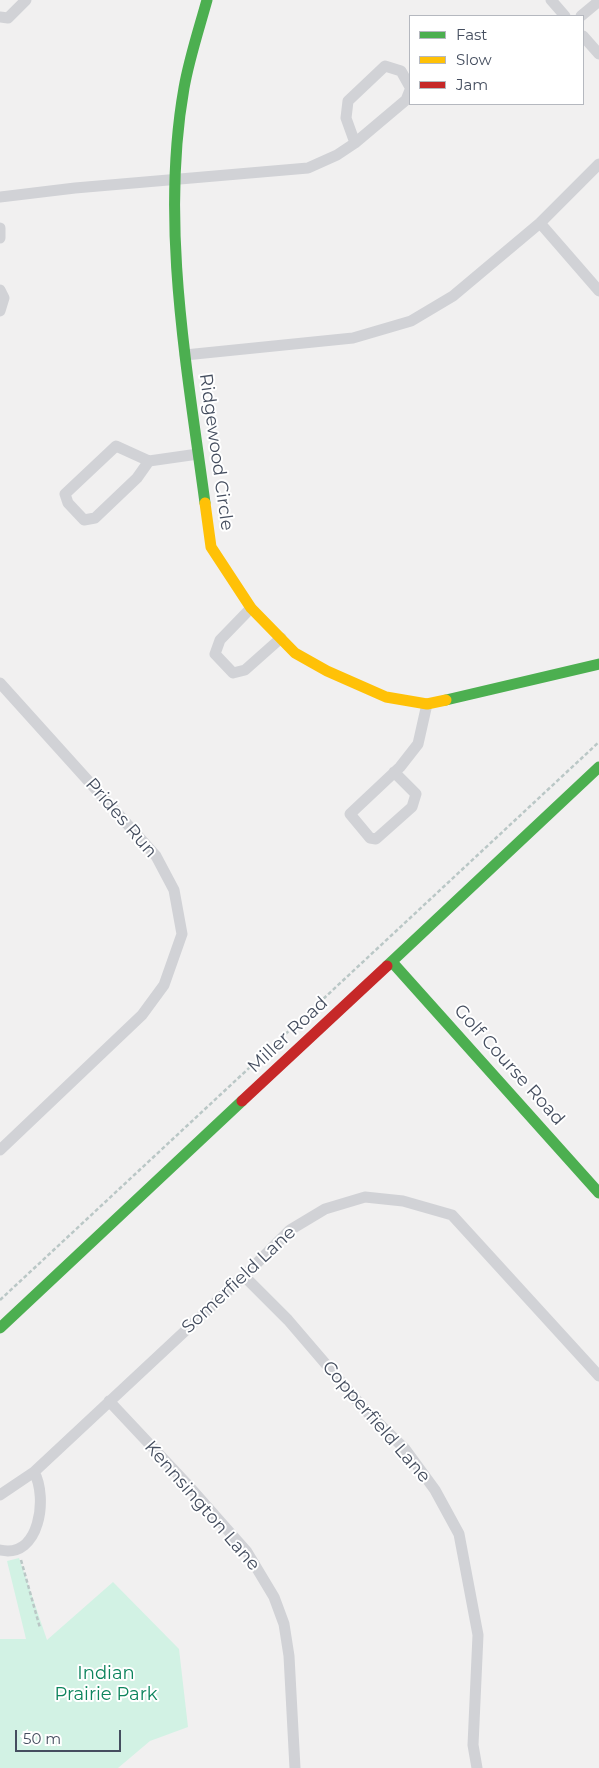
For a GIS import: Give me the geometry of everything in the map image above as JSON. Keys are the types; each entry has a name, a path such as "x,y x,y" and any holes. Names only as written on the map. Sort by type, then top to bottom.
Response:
{"street":[{"path":"0,16 8,18 26,0"},
{"name":"Ridgewood Circle","path":"207,0 184,88 175,179 174,231 185,355 210,547 251,608 295,653 357,685 386,697 427,704 599,664"},
{"path":"551,0 565,15"},
{"path":"582,15 599,1"},
{"path":"584,37 599,54"},
{"path":"355,143 346,118 348,101 385,66 401,71 409,87"},
{"path":"0,197 175,179 308,168 337,156 355,143 406,100 409,92"},
{"path":"185,355 353,338 411,321 453,296 540,223 599,164"},
{"path":"540,223 599,291"},
{"path":"0,228 0,238"},
{"path":"0,290 4,298 0,310"},
{"path":"149,461 138,478 96,518 84,520 68,503 65,494 116,446 149,461 198,454"},
{"path":"251,608 220,640 215,654 224,666 233,673 245,670 280,638"},
{"name":"Prides Run","path":"0,683 156,856 174,890 182,934 164,985 142,1015 0,1150"},
{"path":"394,772 416,794 412,807 376,839 370,838 350,814 394,772 418,744 427,704"},
{"name":"Miller Road","path":"0,1328 599,767"},
{"name":"Golf Course Road","path":"392,962 599,1193"},
{"name":"Somerfield Lane","path":"0,1495 34,1472 244,1276 290,1230 324,1209 365,1198 403,1201 452,1215 599,1376"},
{"name":"Copperfield Lane","path":"244,1276 288,1320 366,1411 405,1449 435,1490 459,1534 478,1635 473,1745 477,1768"},
{"name":"Kennsington Lane","path":"109,1401 186,1483 247,1552 274,1597 284,1624 289,1656 294,1768"},
{"path":"0,1550 11,1552 18,1548 30,1539 40,1521 40,1483 34,1472"}],"path":[{"path":"0,1300 599,742"},
{"path":"18,1548 40,1628"}],"green space":[{"name":"Indian Prairie Park","path":"19,1558 47,1640 113,1582 179,1649 188,1727 150,1741 118,1768 0,1768 0,1639 26,1639 7,1561"}],"traffic: fast":[{"path":"205,503 184,348 175,243 175,191 177,139 184,88 191,55 207,0"},
{"path":"446,700 599,664"},
{"path":"387,966 599,767"},
{"path":"392,962 599,1193"},
{"path":"0,1328 242,1101"}],"traffic: slow":[{"path":"205,503 211,547 251,608 295,653 327,671 386,697 427,704 446,700"}],"traffic: jam":[{"path":"242,1101 387,966"}]}
